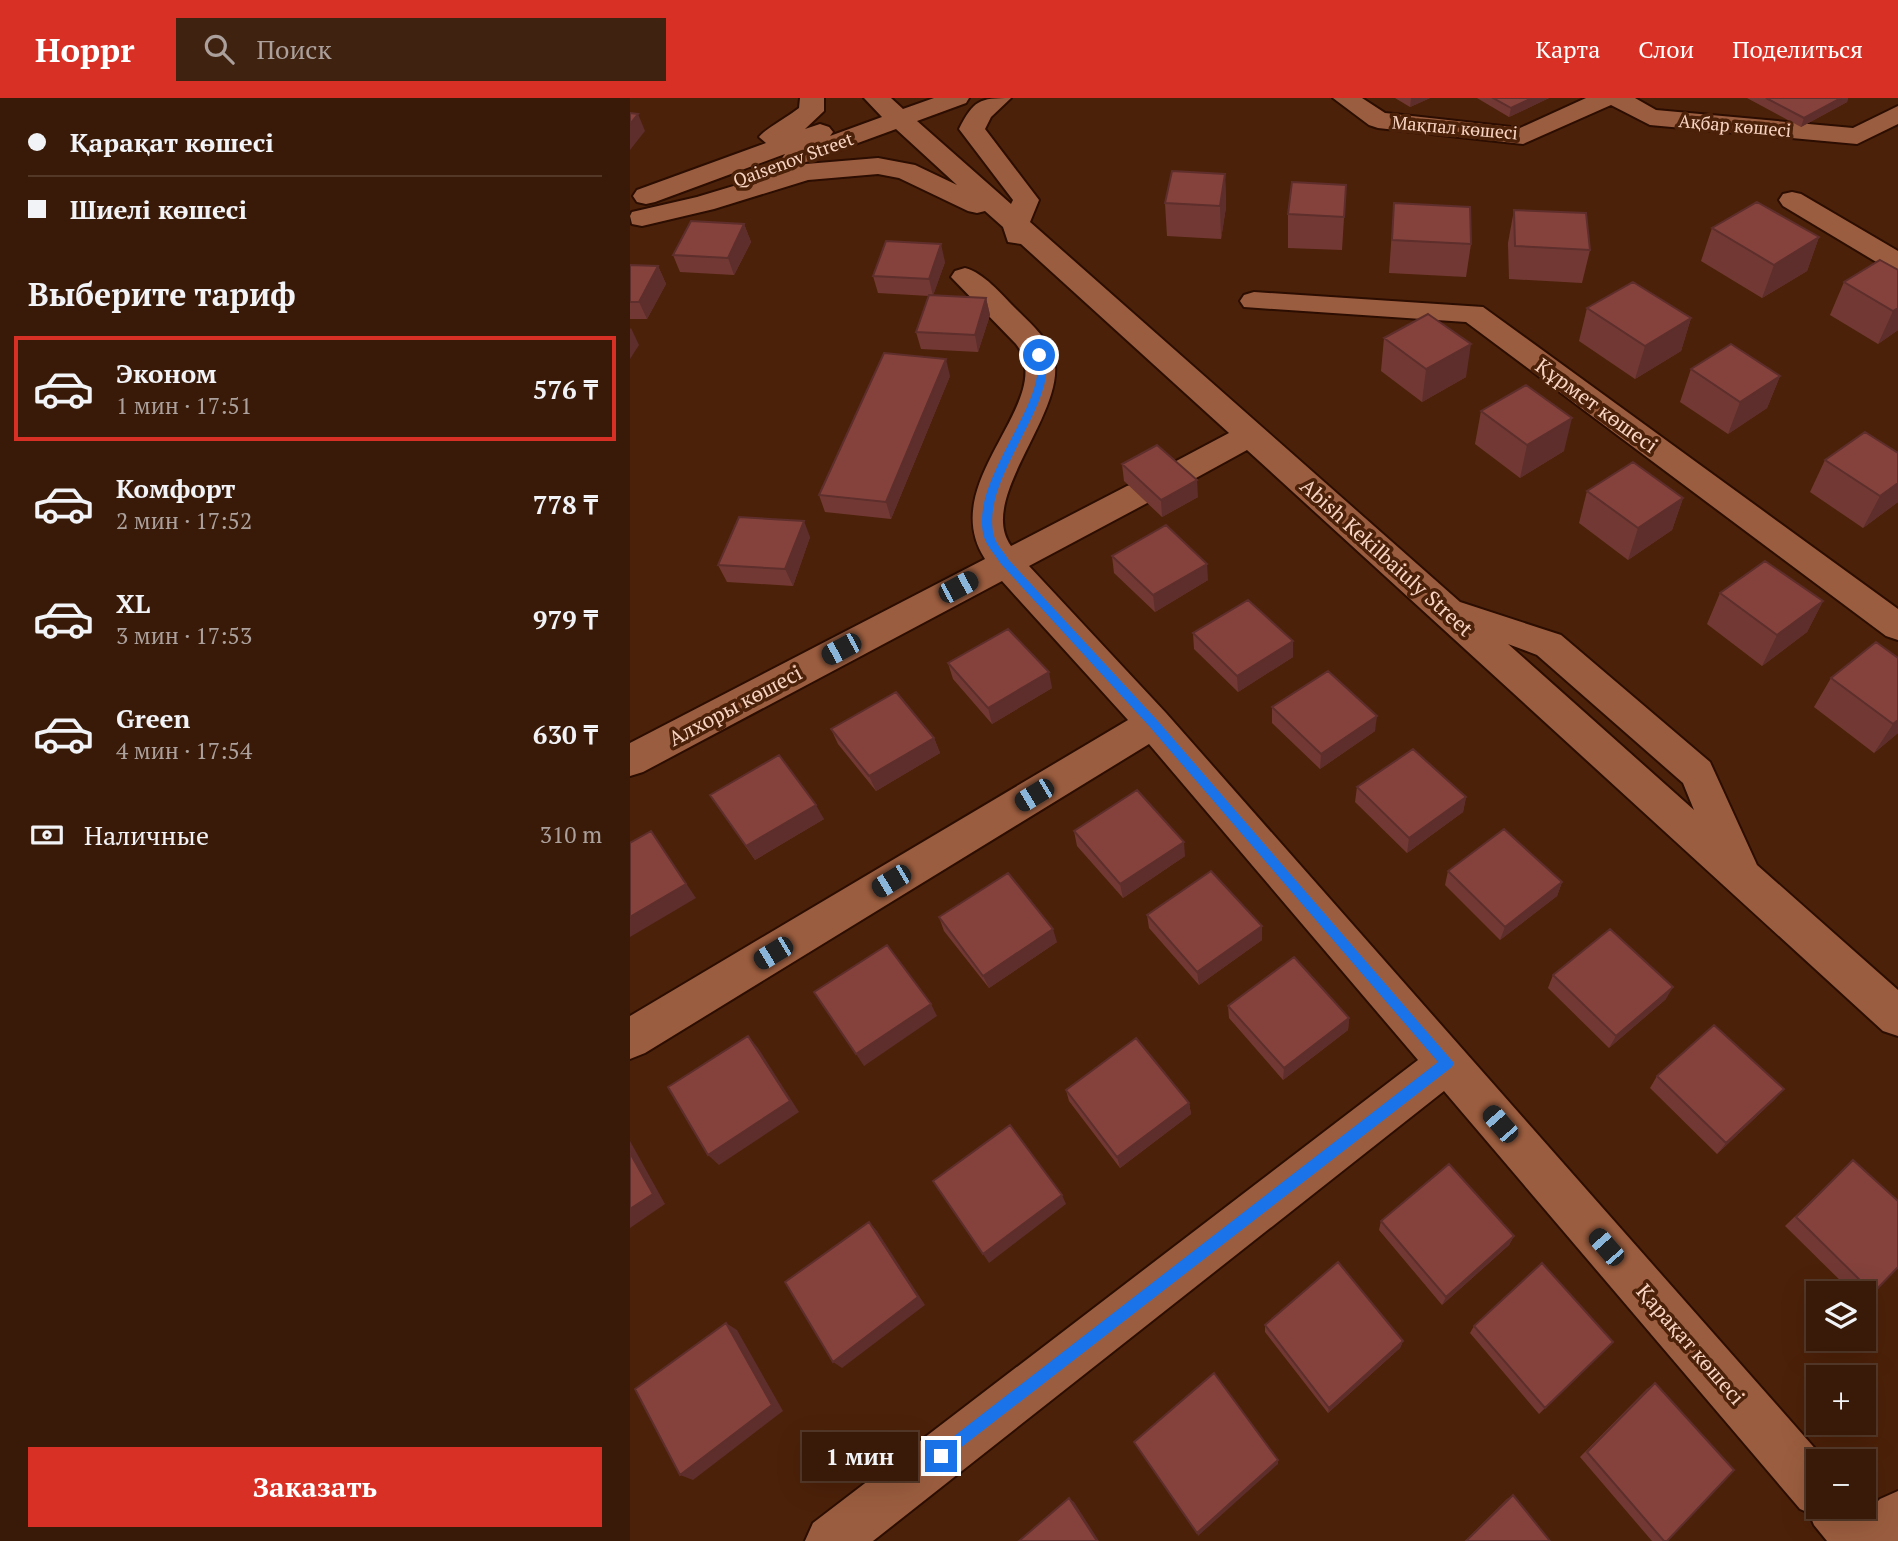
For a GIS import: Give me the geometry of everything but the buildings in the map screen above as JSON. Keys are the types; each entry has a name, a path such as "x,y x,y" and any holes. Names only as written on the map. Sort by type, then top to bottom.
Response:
{"street":[{"path":"636,210 789,129 811,111 812,98"},
{"name":"Qaisenov Street","path":"636,210 667,206 893,105 957,98"},
{"path":"999,98 988,104 980,113 972,129 1026,200 1016,224"},
{"name":"Мақпал көшесі","path":"1345,98 1378,120 1523,136 1606,98"},
{"name":"Ақбар көшесі","path":"1617,98 1650,117 1857,136 1898,114"},
{"path":"893,105 1016,224"},
{"path":"636,210 705,203 806,172 878,166 906,171 1016,224"},
{"path":"1792,200 1898,263"},
{"name":"Abish Kekilbaiuly Street","path":"1016,224 1020,263 1115,349 1135,366 1204,392 1898,1017"},
{"name":"Қарақат көшесі","path":"965,277 1039,355 1042,374 987,513 989,538 1004,562 1153,723 1806,1477"},
{"name":"Құрмет көшесі","path":"1254,300 1473,313 1898,627"},
{"path":"1174,476 1251,435"},
{"name":"Алхоры көшесі","path":"630,761 1004,562 1138,494"},
{"path":"630,1039 1153,723"},
{"path":"831,1541 1447,1063"},
{"path":"1876,1541 1898,1517"},
{"path":"1842,1519 1861,1541"}],"route":[{"path":"941,1456 1447,1063 1153,723 1004,562 989,538 987,513 1007,457 1035,397 1042,374 1039,355"}]}
